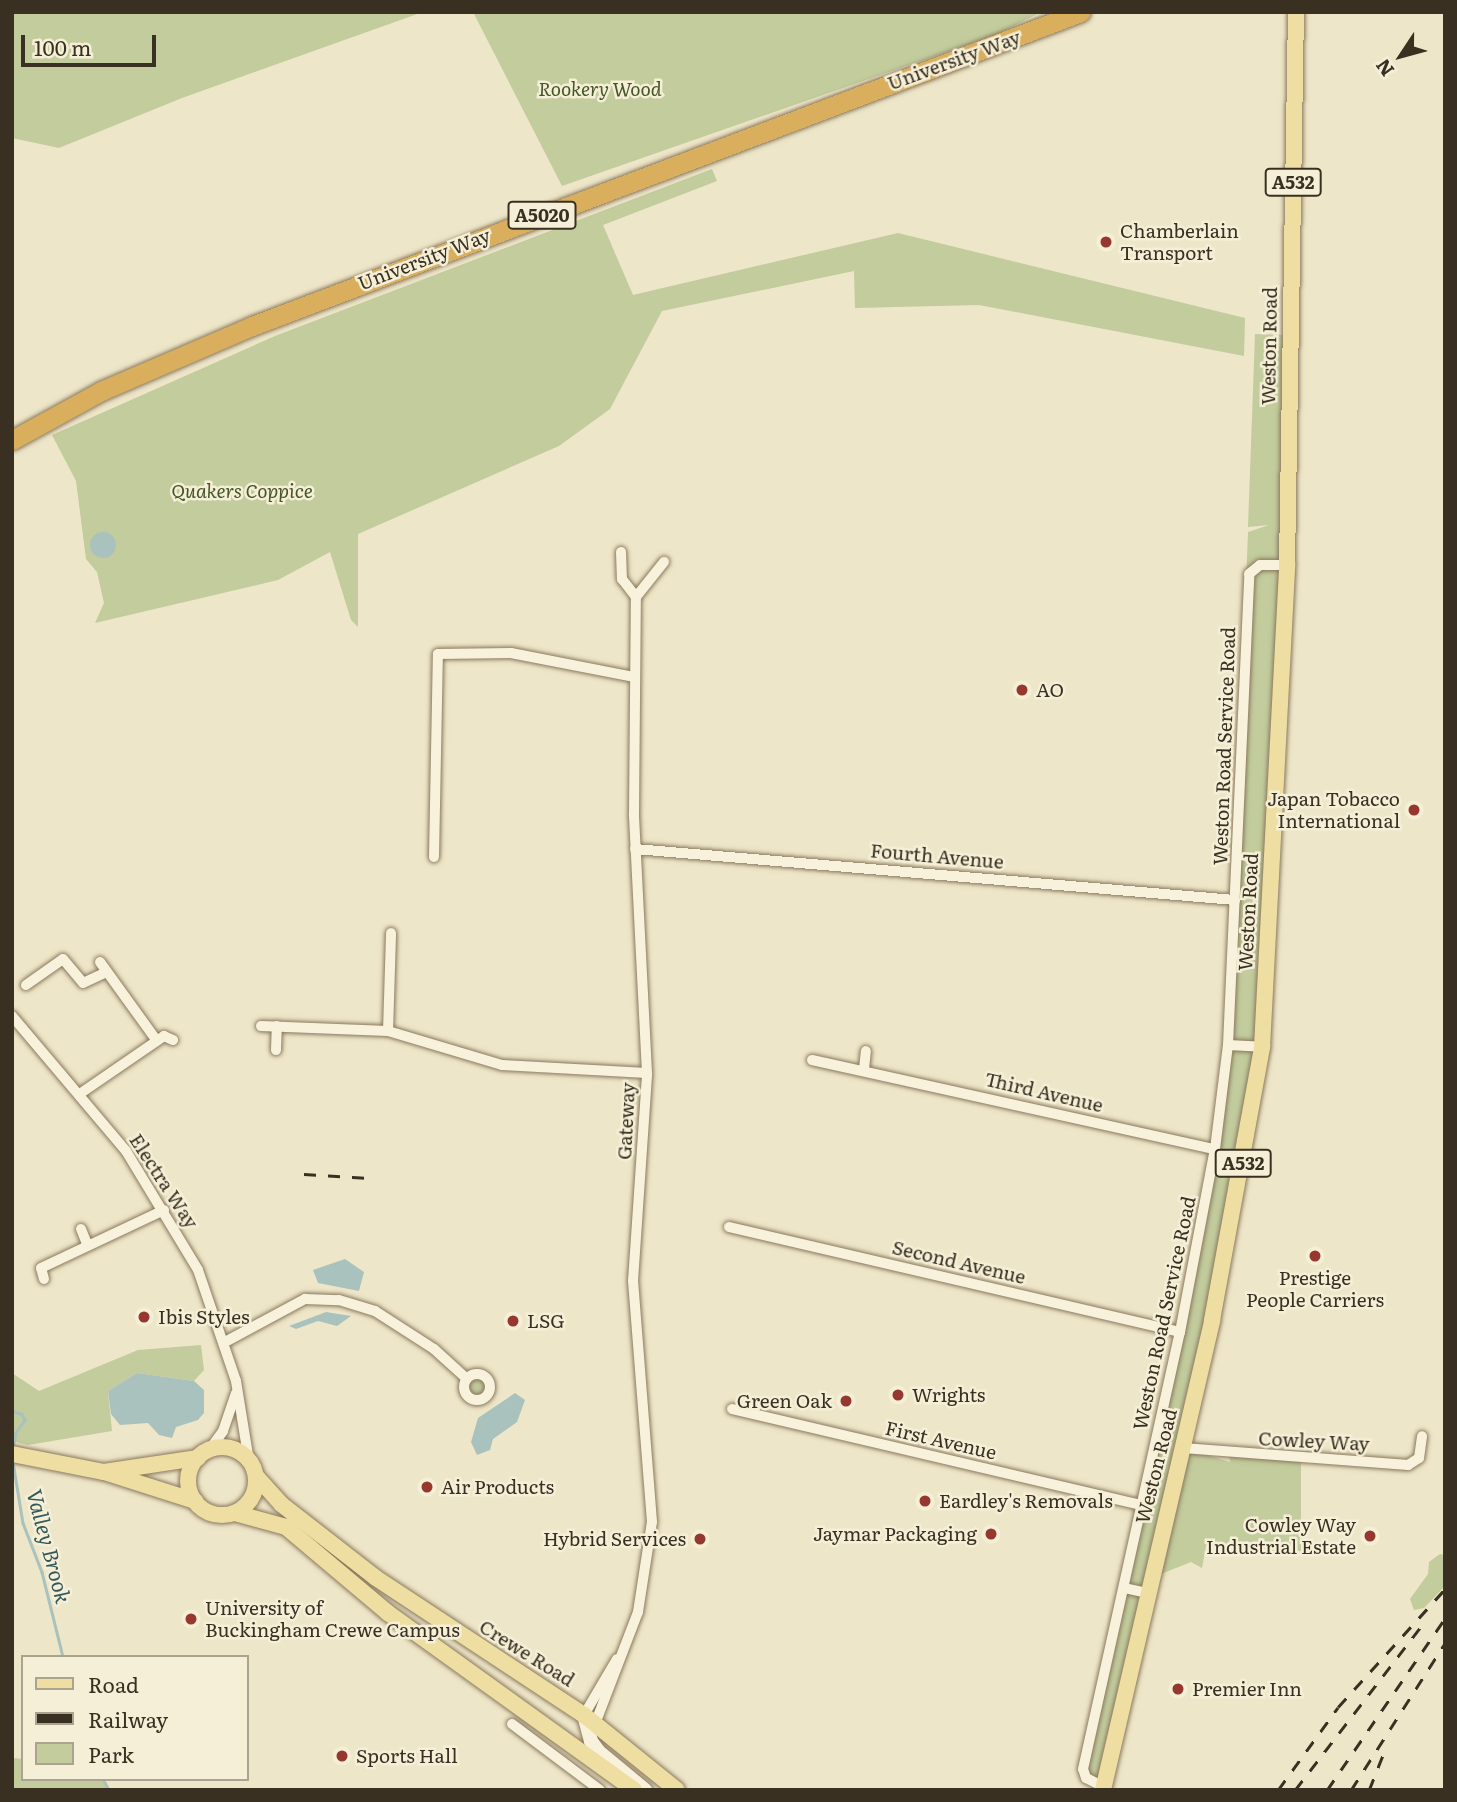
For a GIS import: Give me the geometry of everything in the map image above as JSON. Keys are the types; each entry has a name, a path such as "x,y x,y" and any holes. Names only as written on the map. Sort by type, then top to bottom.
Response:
{"highway":[{"name":"University Way","path":"12,440 101,391 252,326 1081,12"}],"main road":[{"name":"Weston Road","path":"1104,1789 1212,1320 1262,1047 1287,565 1297,14"},
{"path":"104,1472 230,1448 252,1469 253,1495 235,1513"},
{"path":"195,1501 188,1476 204,1454"},
{"path":"18,1455 104,1472 195,1501 213,1513 235,1513 286,1527 388,1612 634,1790"},
{"name":"Crewe Road","path":"252,1469 281,1504 376,1578 589,1723 677,1790"}],"street":[{"name":"Gateway","path":"589,1723 628,1642 645,1578 652,1522 633,1281 646,1073 635,849 636,597 622,579 621,552"},
{"path":"636,597 664,562"},
{"name":"Weston Road Service Road","path":"1104,1789 1086,1778 1083,1769 1180,1332 1215,1149 1228,1045 1249,575 1261,565 1287,565"},
{"path":"434,857 438,654 511,653 635,677"},
{"name":"Fourth Avenue","path":"635,849 1235,900"},
{"path":"388,1031 391,933"},
{"path":"26,985 63,959 83,983 104,967 157,1041"},
{"name":"Electra Way","path":"12,1016 81,1093 164,1210 198,1270 225,1342 252,1469"},
{"path":"261,1026 388,1031 502,1065 646,1073"},
{"path":"276,1050 277,1026"},
{"path":"81,1093 164,1036 173,1040"},
{"path":"1228,1045 1262,1047"},
{"path":"864,1069 866,1051"},
{"name":"Third Avenue","path":"812,1060 864,1069 1215,1149"},
{"path":"44,1279 41,1268 164,1210"},
{"name":"Second Avenue","path":"729,1227 1180,1332"},
{"path":"81,1229 88,1246"},
{"path":"225,1342 304,1299 339,1300 375,1311 434,1349 466,1378"},
{"path":"204,1454 223,1431 236,1393"},
{"name":"First Avenue","path":"732,1409 1141,1505"},
{"name":"Cowley Way","path":"1182,1448 1408,1465 1419,1458 1422,1436"},
{"path":"1124,1588 1147,1593"},
{"path":"555,1734 589,1723 600,1752 645,1790"},
{"path":"512,1724 600,1790"}],"green space":[{"path":"12,12 423,12 182,98 59,148 12,138"},
{"name":"Rookery Wood","path":"473,12 1041,12 998,34 562,186"},
{"name":"Quakers Coppice","path":"712,169 717,181 603,225 633,295 898,233 1245,318 1244,356 979,305 855,308 854,271 662,311 610,409 559,446 358,534 358,627 351,620 330,552 278,580 95,623 104,603 97,572 86,559 76,481 52,435 275,336"},
{"path":"1255,334 1290,335 1262,1047 1183,1448 1230,1462 1229,1452 1301,1456 1301,1553 1206,1546 1202,1568 1191,1562 1161,1574 1104,1787 1086,1778 1180,1332 1228,1045 1248,532 1269,525 1248,527"},
{"path":"201,1345 204,1370 194,1381 137,1373 108,1391 112,1431 28,1445 12,1441 12,1373 39,1391 138,1350"},
{"path":"477,1373 487,1377 491,1387 487,1397 477,1401 467,1397 463,1387 467,1377"},
{"path":"1440,1554 1445,1555 1445,1586 1424,1608 1414,1610 1410,1599 1428,1574 1429,1562"},
{"path":"12,1758 21,1759 21,1781 104,1781 109,1790 12,1790"}],"water":[{"path":"103,532 112,536 116,545 112,554 103,558 94,554 90,545 94,536"},
{"path":"345,1259 364,1272 359,1291 318,1283 313,1270"},
{"path":"326,1312 351,1316 337,1326 318,1321 296,1329 289,1326"},
{"path":"137,1373 194,1381 204,1390 204,1413 198,1420 176,1427 172,1438 159,1435 148,1423 120,1425 111,1414 108,1391"},
{"path":"515,1393 525,1400 517,1422 493,1439 490,1450 477,1455 471,1442 478,1418"}],"waterway":[{"name":"Valley Brook","path":"12,1411 22,1414 25,1420 16,1433 13,1448"},
{"name":"Valley Brook","path":"13,1462 23,1523 42,1572 63,1655"},
{"name":"Valley Brook","path":"104,1781 109,1790"}],"railway":[{"path":"304,1174 369,1178"},
{"path":"1278,1790 1338,1707 1445,1589"},
{"path":"1327,1790 1445,1618"},
{"path":"1295,1790 1425,1621"},
{"path":"1351,1790 1445,1643"},
{"path":"1369,1790 1386,1747"}],"place":[{"name":"Chamberlain Transport","path":"1106,242"},
{"name":"AO","path":"1022,690"},
{"name":"Japan Tobacco International","path":"1414,810"},
{"name":"Prestige People Carriers","path":"1315,1256"},
{"name":"Ibis Styles","path":"144,1317"},
{"name":"LSG","path":"513,1321"},
{"name":"Wrights","path":"898,1395"},
{"name":"Green Oak","path":"846,1401"},
{"name":"Air Products","path":"427,1487"},
{"name":"Eardley's Removals","path":"925,1501"},
{"name":"Jaymar Packaging","path":"991,1534"},
{"name":"Cowley Way Industrial Estate","path":"1370,1536"},
{"name":"Hybrid Services","path":"700,1539"},
{"name":"University of Buckingham Crewe Campus","path":"191,1619"},
{"name":"Premier Inn","path":"1178,1689"},
{"name":"Sports Hall","path":"342,1756"}]}
